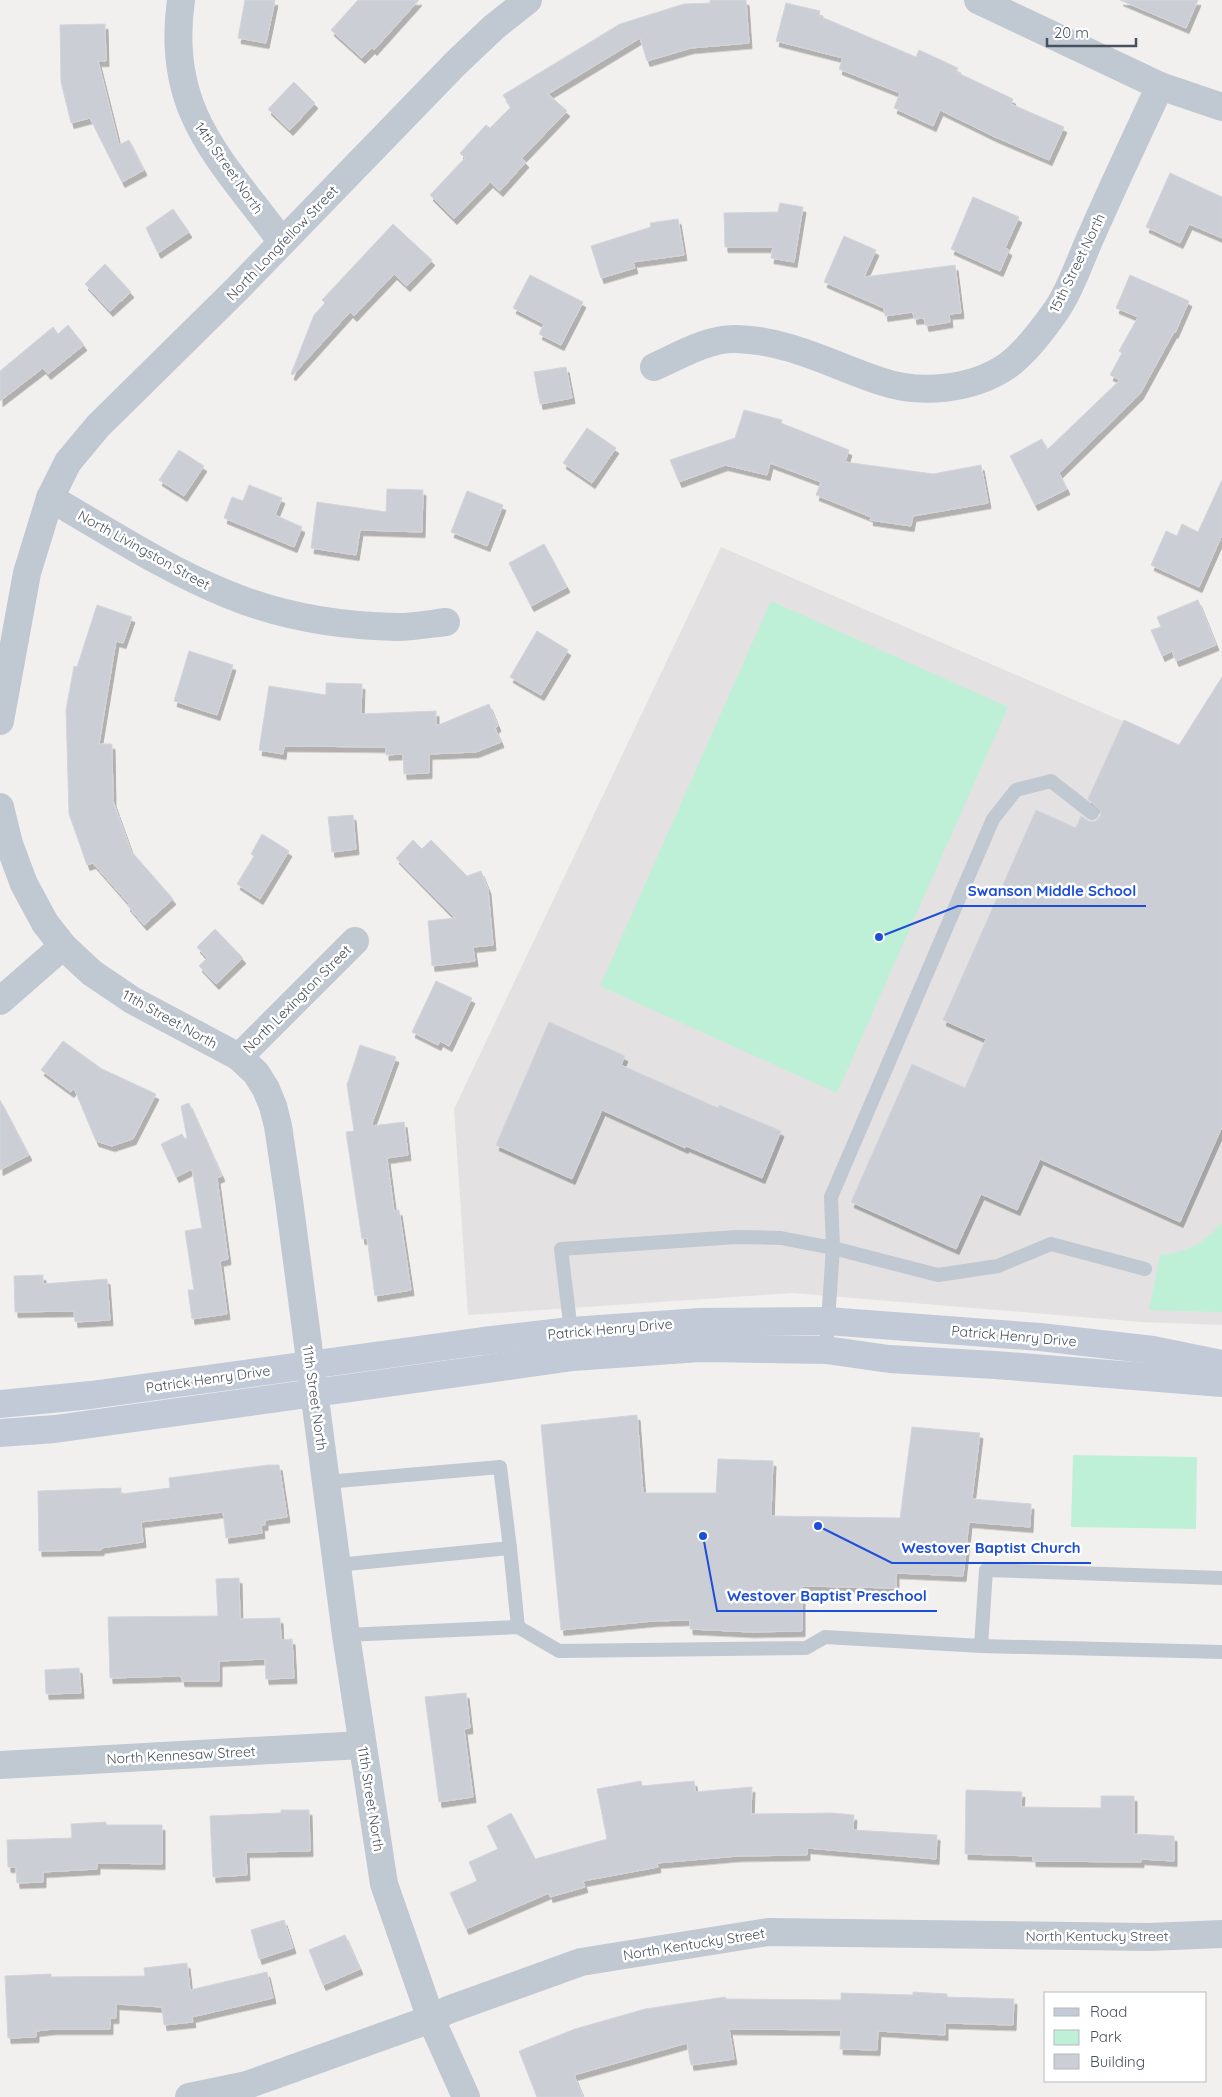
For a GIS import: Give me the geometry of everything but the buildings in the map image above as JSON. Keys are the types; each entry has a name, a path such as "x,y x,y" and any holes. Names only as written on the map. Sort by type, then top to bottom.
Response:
{"street":[{"name":"14th Street North","path":"181,0 178,25 179,56 188,104 197,124 210,145 282,242"},
{"name":"North Longfellow Street","path":"50,498 68,462 82,442 237,289 456,63 494,27 528,0"},
{"path":"978,0 1160,86 1222,107"},
{"name":"15th Street North","path":"654,367 706,344 734,339 772,342 812,354 881,382 913,388 972,383 1007,366 1029,346 1054,314 1072,280 1160,86"},
{"path":"0,721 23,589 50,498"},
{"name":"North Livingston Street","path":"50,498 161,562 203,584 252,604 338,623 398,627 446,622"},
{"name":"11th Street North","path":"0,807 9,844 24,884 42,918 63,946 92,973 132,1000 239,1057 256,1073 266,1089 278,1126 346,1636 384,1884 431,2019 466,2097"},
{"name":"North Lexington Street","path":"239,1057 355,941"},
{"path":"0,1000 63,946"},
{"name":"Patrick Henry Drive","path":"0,1404 68,1398 570,1331 700,1322 827,1321 1040,1337 1153,1350 1222,1364"},
{"name":"Patrick Henry Drive","path":"0,1432 55,1429 573,1357 700,1348 826,1350 889,1359 1222,1383"},
{"name":"North Kennesaw Street","path":"0,1765 362,1745"},
{"name":"North Kentucky Street","path":"189,2097 247,2085 431,2019 448,2010 581,1962 768,1932 1148,1937 1222,1934"}],"lane":[{"path":"826,1350 833,1248 831,1197 992,819 1016,790 1051,780 1092,813"},
{"path":"570,1331 561,1249 737,1236 781,1238 833,1248 938,1275 998,1266 1052,1244 1145,1269"},
{"path":"326,1482 500,1467 518,1627"},
{"path":"337,1565 510,1548"},
{"path":"981,1646 986,1570 1222,1578"},
{"path":"346,1636 518,1627 559,1651 806,1648 825,1637 981,1646 1222,1652"}],"shaded area":[{"path":"721,547 1222,764 1222,1325 1141,1322 793,1293 468,1315 454,1109"}],"green space":[{"path":"771,601 1008,707 837,1093 600,986"},
{"path":"1222,1223 1222,1312 1149,1310 1160,1255 1194,1246 1208,1237"},
{"path":"1073,1455 1197,1457 1196,1529 1071,1527"}],"place":[{"name":"Swanson Middle School","path":"879,937"},
{"name":"Westover Baptist Church","path":"818,1526"},
{"name":"Westover Baptist Preschool","path":"703,1536"}]}
